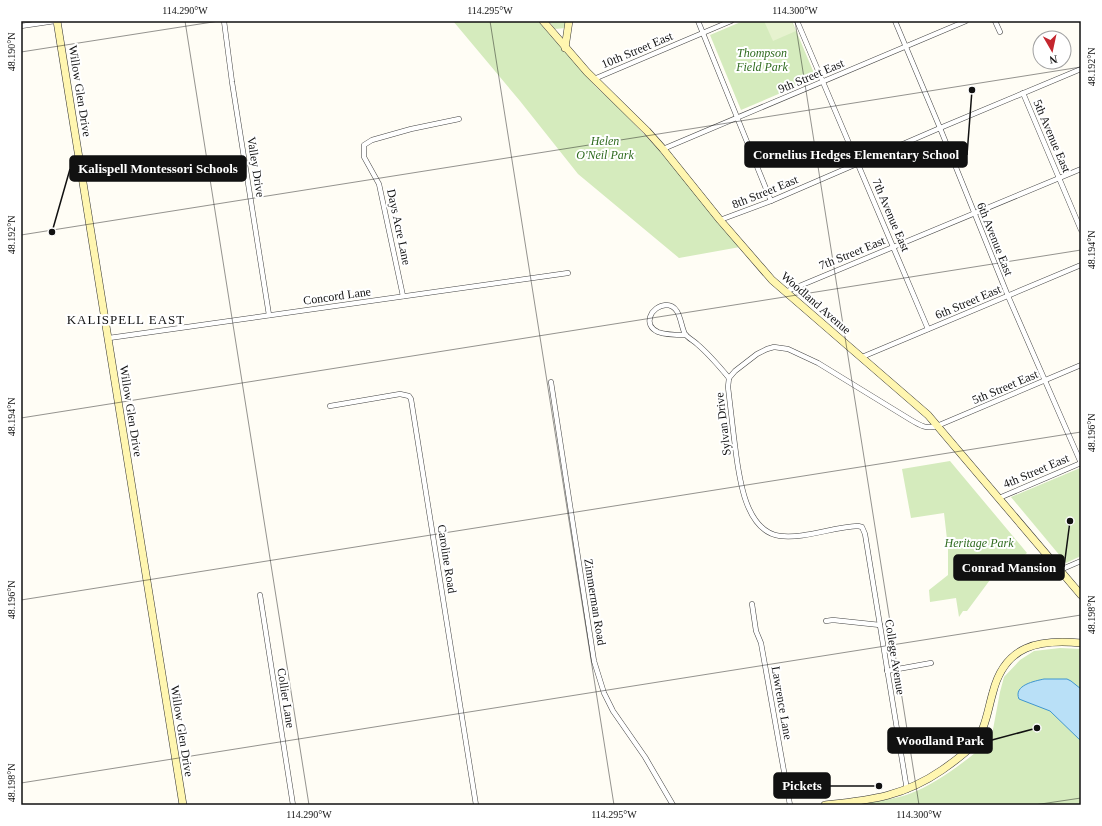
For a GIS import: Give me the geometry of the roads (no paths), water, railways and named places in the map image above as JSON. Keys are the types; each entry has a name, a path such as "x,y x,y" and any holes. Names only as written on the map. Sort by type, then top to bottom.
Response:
{"street":[{"path":"21,26 56,21"},
{"name":"Willow Glen Drive","path":"56,21 109,338 183,805"},
{"name":"Valley Drive","path":"224,21 232,82 269,315"},
{"name":"Woodland Avenue","path":"543,21 565,48 647,130 764,272 785,292 928,415 1081,595"},
{"path":"565,48 569,21"},
{"path":"698,21 771,201"},
{"name":"10th Street East","path":"594,78 731,21"},
{"name":"7th Avenue East","path":"797,21 928,329"},
{"name":"6th Avenue East","path":"895,21 1008,296 1081,463"},
{"name":"9th Street East","path":"663,149 966,21"},
{"path":"995,21 1000,32"},
{"name":"8th Street East","path":"720,220 771,201 1081,69"},
{"name":"5th Avenue East","path":"1023,93 1081,230"},
{"name":"Days Acre Lane","path":"403,296 379,184 364,158 364,145 372,140 411,129 459,119"},
{"name":"7th Street East","path":"785,292 1081,168"},
{"name":"6th Street East","path":"862,357 1081,265"},
{"name":"Concord Lane","path":"109,338 568,273"},
{"path":"686,335 669,334 658,332 653,329 650,322 650,315 653,310 660,306 669,305 676,310 681,319 686,335 696,343 729,378"},
{"name":"Sylvan Drive","path":"862,527 852,526 798,535 782,536 768,532 762,528 745,499 740,483 728,387 729,378 743,364 762,351 774,348 788,349 818,363 924,428 937,426"},
{"name":"5th Street East","path":"937,426 1081,366"},
{"name":"Zimmerman Road","path":"551,382 594,661 598,678 613,711 645,757 673,805"},
{"name":"Caroline Road","path":"330,406 400,394 409,396 411,399 476,805"},
{"name":"4th Street East","path":"999,498 1081,463"},
{"name":"College Avenue","path":"862,527 865,534 906,790"},
{"path":"1060,570 1081,561"},
{"name":"Collier Lane","path":"260,595 293,805"},
{"name":"Lawrence Lane","path":"752,604 756,631 761,643 790,805"},
{"path":"826,621 833,620 880,625"},
{"path":"824,805 883,797 906,790 933,776 957,760 972,746 982,731 993,690 998,678 1005,666 1014,656 1040,643 1081,643"},
{"path":"887,671 931,663"}],"water":[{"path":"1044,679 1067,679 1081,689 1081,741 1050,711 1019,699 1019,690 1022,687 1026,684"}],"place":[{"name":"Cornelius Hedges Elementary School","path":"972,90"},
{"name":"Kalispell Montessori Schools","path":"52,232"},
{"name":"Conrad Mansion","path":"1070,521"},
{"name":"Woodland Park","path":"1037,728"},
{"name":"Pickets","path":"879,786"}],"district":[{"name":"KALISPELL EAST","path":"126,319"}],"park label":[{"name":"Thompson Field Park","path":"762,60"},
{"name":"Helen O'Neil Park","path":"605,148"},
{"name":"Heritage Park","path":"979,543"}]}
